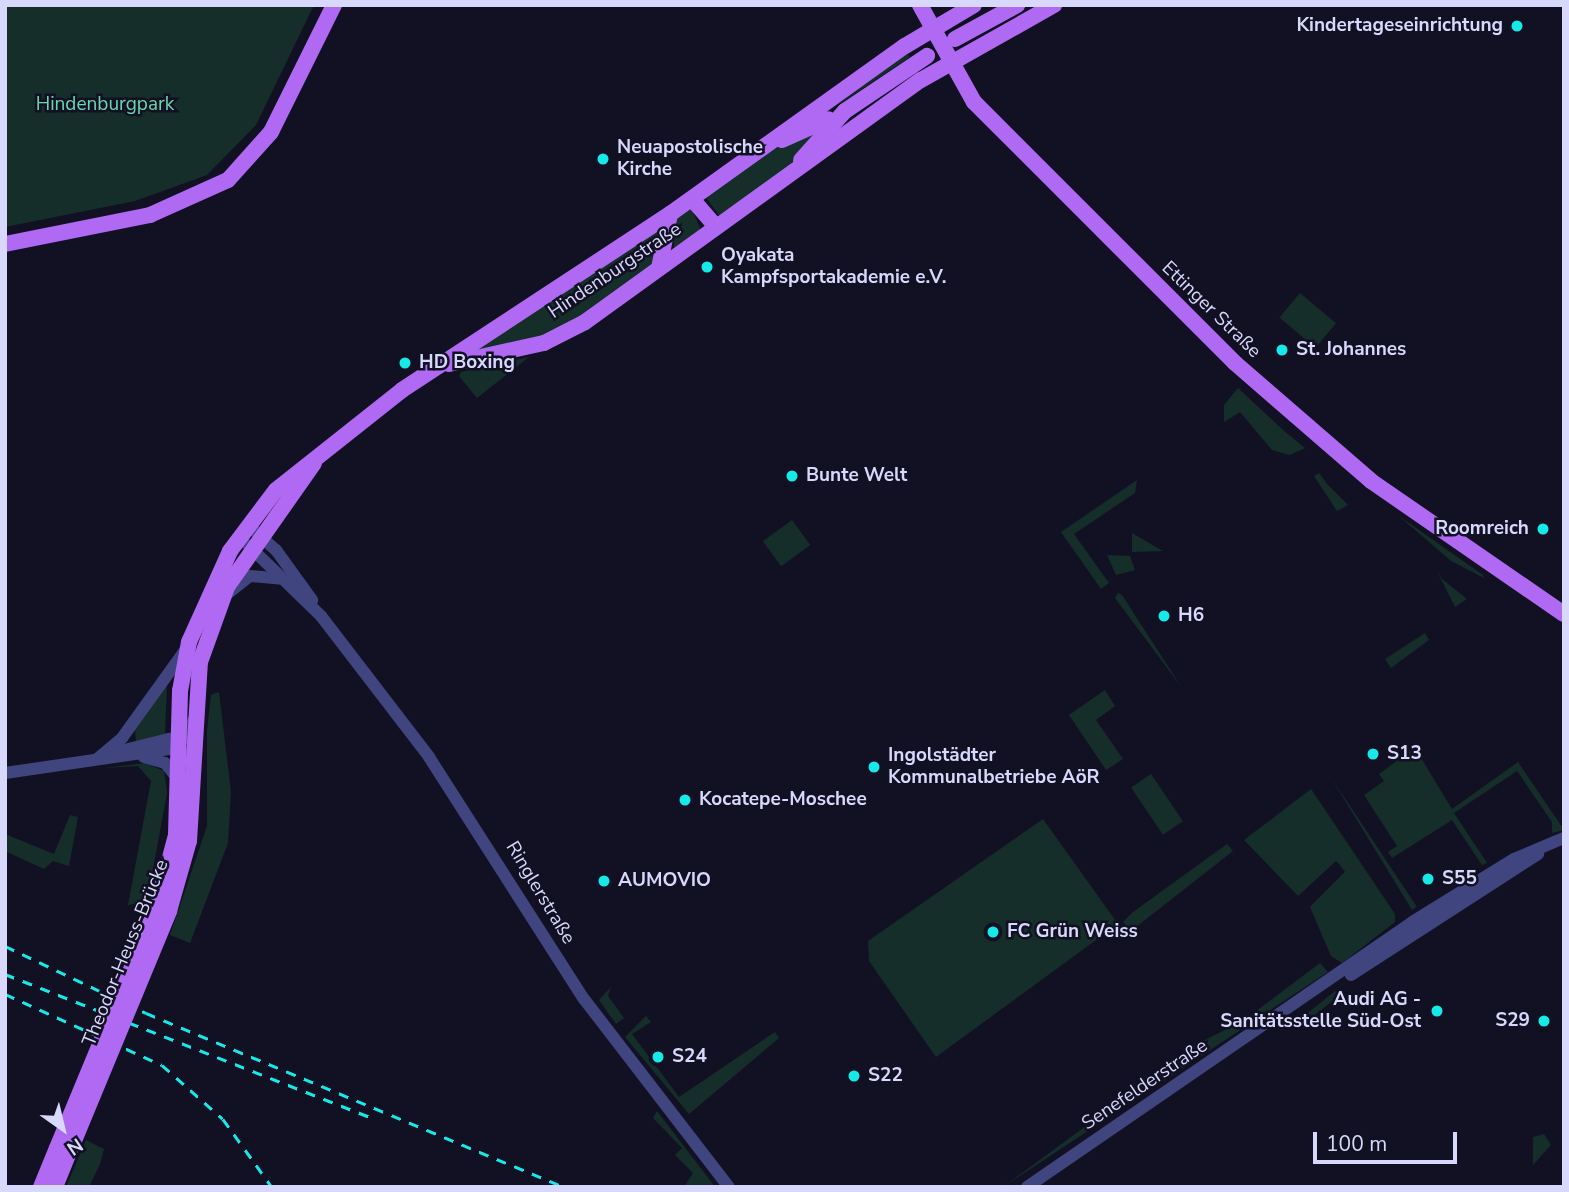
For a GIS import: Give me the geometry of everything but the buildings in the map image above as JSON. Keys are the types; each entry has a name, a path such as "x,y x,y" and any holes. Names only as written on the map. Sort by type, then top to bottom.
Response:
{"main road":[{"path":"5,244 150,215 228,180 271,132 334,5"},
{"name":"Ettinger Straße","path":"920,5 950,63 984,112 1243,371 1371,481 1564,614"},
{"name":"Hindenburgstraße","path":"178,779 178,744 189,642 276,490 387,400 443,366 670,214 932,29 974,5"},
{"path":"955,39 1017,5"},
{"name":"Hindenburgstraße","path":"443,366 544,343 659,268 950,63 1054,5"},
{"name":"Hindenburgstraße","path":"760,148 845,111 927,56"},
{"name":"Hindenburgstraße","path":"794,171 845,111"},
{"path":"692,199 716,227"},
{"path":"659,268 670,214"},
{"name":"Hindenburgstraße","path":"193,762 200,662 222,598 250,536"},
{"name":"Theodor-Heuss-Brücke","path":"63,1151 187,855 193,762"},
{"name":"Theodor-Heuss-Brücke","path":"163,909 174,847 178,779"},
{"path":"41,1187 63,1151"},
{"path":"55,1187 63,1151"}],"street":[{"name":"Ringlerstraße","path":"250,536 287,582 321,616"},
{"name":"Ringlerstraße","path":"250,536 295,572 321,616 443,776 584,999 729,1187"},
{"path":"222,598 250,576 287,582"},
{"name":"Hindenburgstraße","path":"96,759 122,738 189,642"},
{"name":"Hindenburgstraße","path":"178,744 194,718"},
{"path":"96,759 160,739 178,744 193,762"},
{"path":"5,773 134,755 178,744"},
{"path":"134,755 160,760 178,779"},
{"name":"Senefelderstraße","path":"1027,1187 1320,992 1563,839"}],"green space":[{"name":"Hindenburgpark","path":"5,5 314,5 256,125 207,175 135,201 5,227"},
{"path":"906,52 910,57 801,129"},
{"path":"818,131 789,166 721,218 705,196 770,150"},
{"path":"691,208 701,230 674,248 674,220"},
{"path":"661,227 656,263 584,316 541,339 471,353"},
{"path":"1300,293 1336,323 1315,348 1279,318"},
{"path":"529,357 477,398 459,376 461,372"},
{"path":"1238,388 1305,448 1290,455 1272,450 1240,412 1224,422 1224,405"},
{"path":"1319,473 1348,505 1337,511 1314,476"},
{"path":"1137,480 1135,493 1074,534 1109,583 1101,589 1061,532"},
{"path":"1399,516 1483,575 1484,578 1451,561"},
{"path":"792,520 810,545 781,566 763,541"},
{"path":"1132,533 1163,551 1132,552"},
{"path":"1107,555 1130,556 1135,570 1116,575"},
{"path":"1437,571 1442,579 1467,599 1455,607"},
{"path":"1118,593 1122,595 1182,688 1115,598"},
{"path":"1425,633 1429,640 1391,668 1385,659"},
{"path":"167,685 165,734 136,742 135,730"},
{"path":"1105,690 1115,706 1096,720 1123,759 1106,770 1069,715"},
{"path":"219,692 231,792 228,843 190,943 170,935 207,826 207,731 211,695"},
{"path":"1415,748 1452,809 1518,762 1564,830 1552,833 1552,822 1517,771 1454,813 1487,863 1482,865 1452,820 1392,858 1388,852 1397,846 1364,795 1384,781 1379,774"},
{"path":"145,763 164,771 167,793 147,902 128,905 151,781 138,766 105,768"},
{"path":"1151,774 1183,821 1163,835 1131,787"},
{"path":"1330,776 1417,907 1412,910"},
{"path":"1311,789 1395,914 1395,922 1342,963 1331,956 1310,907 1345,872 1340,865 1336,861 1298,896 1244,840"},
{"path":"70,815 78,817 69,866 53,861 44,869 5,851 5,834 54,854"},
{"name":"FC Grün Weiss","path":"1043,819 1118,924 936,1057 869,961 868,941"},
{"path":"1227,844 1233,851 1131,931 1123,922 1133,912"},
{"path":"1320,963 1328,972 1003,1187 1197,1044 1243,1021"},
{"path":"611,987 608,996 624,1018 616,1024 599,1000"},
{"path":"1335,991 1339,996 1301,1026 1298,1021"},
{"path":"646,1016 651,1022 632,1034 679,1097 775,1032 779,1038 689,1114 625,1037"},
{"path":"657,1111 715,1187 684,1187 693,1173 675,1155 682,1148 653,1118"},
{"path":"1544,1134 1551,1145 1533,1165 1533,1137"},
{"path":"86,1140 104,1149 100,1164 89,1187 66,1187"}],"railway":[{"path":"5,946 146,1013 563,1187"},
{"path":"5,974 370,1117"},
{"path":"5,994 162,1065 223,1119 272,1187"}],"place":[{"name":"Kindertageseinrichtung","path":"1517,26"},
{"name":"Neuapostolische Kirche","path":"603,159"},
{"name":"Oyakata Kampfsportakademie e.V.","path":"707,267"},
{"name":"St. Johannes","path":"1282,350"},
{"name":"HD Boxing","path":"405,363"},
{"name":"Bunte Welt","path":"792,476"},
{"name":"Roomreich","path":"1543,529"},
{"name":"H6","path":"1164,616"},
{"name":"S13","path":"1373,754"},
{"name":"Ingolstädter Kommunalbetriebe AöR","path":"874,767"},
{"name":"Kocatepe-Moschee","path":"685,800"},
{"name":"S55","path":"1428,879"},
{"name":"AUMOVIO","path":"604,881"},
{"name":"FC Grün Weiss","path":"993,932"},
{"name":"Audi AG - Sanitätsstelle Süd-Ost","path":"1437,1011"},
{"name":"S29","path":"1544,1021"},
{"name":"S24","path":"658,1057"},
{"name":"S22","path":"854,1076"}]}
